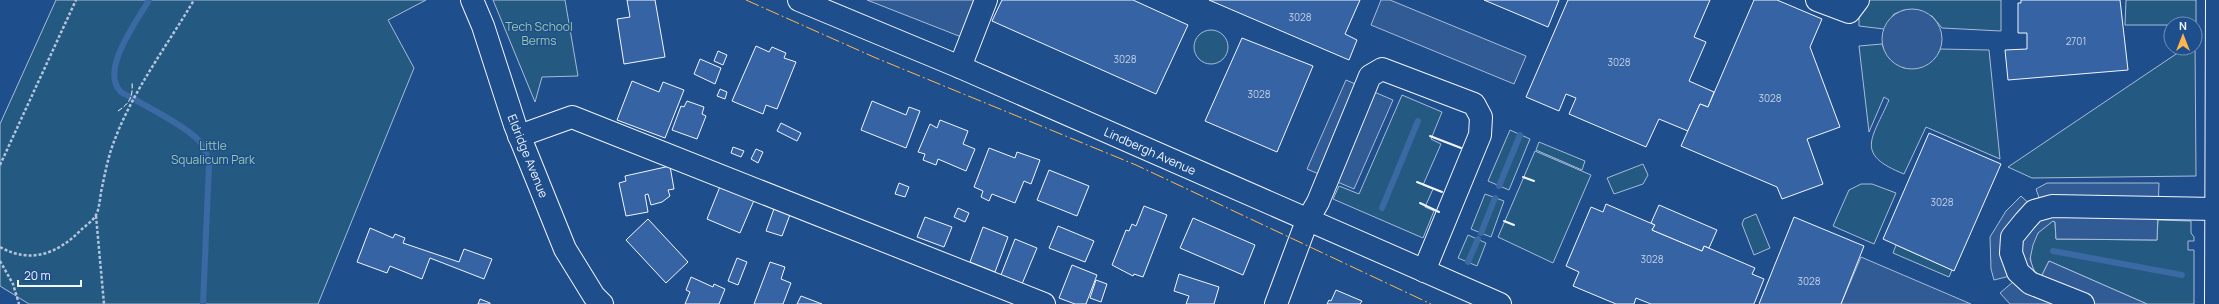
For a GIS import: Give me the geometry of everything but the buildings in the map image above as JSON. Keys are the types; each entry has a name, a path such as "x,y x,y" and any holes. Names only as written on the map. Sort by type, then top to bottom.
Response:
{"street":[{"name":"Eldridge Avenue","path":"472,0 483,26 519,136 565,249 594,296 602,304"},
{"name":"Lindbergh Avenue","path":"799,0 960,67 1307,221 1500,304"},
{"path":"960,67 986,0"},
{"path":"1817,0 1848,12 1858,0"},
{"path":"2216,304 2218,9"},
{"path":"1276,304 1307,221 1318,202 1370,76 1382,69 1474,104 1481,116 1480,135 1424,271"},
{"path":"519,136 572,117 1044,304"},
{"path":"2083,304 2030,283 2018,272 2011,253 2012,237 2034,211 2052,206 2216,208"}],"path":[{"path":"0,165 76,0"},
{"path":"104,304 96,215 110,153 115,139 137,95 194,0"},
{"path":"0,247 11,253 24,256 36,257 47,254 62,247 96,215"},
{"path":"0,261 13,284 19,304"}],"green space":[{"name":"Little Squalicum Park","path":"56,0 426,0 388,20 414,68 318,304 29,304 0,286 0,124"},
{"name":"Tech School Berms","path":"493,0 565,0 578,76 542,77 535,102"},
{"path":"1869,0 2001,0 2001,31 1942,28 1932,16 1904,10 1894,14 1884,29 1859,26 1859,17"},
{"path":"2126,0 2196,0 2196,16 2163,16 2163,25 2125,25"},
{"path":"1214,30 1223,35 1227,40 1227,54 1223,59 1218,63 1208,64 1204,63 1195,54 1194,44 1195,40 1204,31"},
{"path":"1882,44 1890,59 1904,68 1939,52 1940,49 1989,50 2000,159 1926,127 1904,174 1888,167 1878,159 1873,152 1871,144 1877,125 1889,100 1884,97 1869,132 1859,46"},
{"path":"2173,56 2195,56 2196,176 2032,178 2008,167"},
{"path":"1402,95 1442,112 1431,139 1441,144 1423,185 1433,189 1425,207 1434,211 1423,238 1333,199 1339,186 1359,194"},
{"path":"1510,130 1530,139 1509,190 1488,181"},
{"path":"1539,142 1585,161 1582,170 1536,150"},
{"path":"1535,151 1591,175 1553,263 1498,237"},
{"path":"1643,164 1648,175 1643,184 1614,194 1607,178"},
{"path":"1861,184 1872,184 1896,193 1874,244 1833,226 1849,190"},
{"path":"1485,194 1504,201 1491,237 1471,229"},
{"path":"1756,214 1770,248 1754,255 1742,224 1744,219"},
{"path":"2158,220 2191,221 2191,233 2194,237 2194,241 2188,241 2188,250 2194,250 2194,304 2147,304 2049,261 2041,277 2033,268 2030,256 2035,238 2041,229 2053,221 2055,222 2056,239 2157,240"},
{"path":"1468,235 1486,243 1477,266 1458,258"},
{"path":"1896,245 1952,270 1949,277 1893,253"}],"shaded area":[{"path":"867,0 980,0 964,38"},
{"path":"1381,0 1390,0 1526,56 1514,84 1371,25"},
{"path":"1912,9 1929,14 1937,22 1942,39 1937,56 1929,64 1912,69 1895,64 1887,56 1882,39 1887,22 1895,14"},
{"path":"1346,80 1393,100 1354,189 1307,169"},
{"path":"2047,183 2159,183 2157,240 2056,239 2055,222 2053,221 2038,233 2033,245 2030,259 2034,271 2041,277 2049,261 2147,304 2010,304 2000,293 2014,281 2010,276 1994,280 1991,269 1990,237 2006,211 2021,196 2034,208 2041,203 2036,189"},
{"path":"1861,257 1971,304 1841,304"}],"waterway":[{"path":"149,0 122,46 114,72 115,83 121,92 185,129 200,142 205,150 209,165 203,304"},
{"path":"1382,208 1418,121"},
{"path":"1499,186 1520,135"},
{"path":"1481,233 1495,198"},
{"path":"1468,262 1478,239"},
{"path":"2053,251 2182,275"}],"fence":[{"path":"118,111 130,99 132,82"}],"wall":[{"path":"1430,136 1461,148"},
{"path":"1523,177 1534,181"},
{"path":"1417,182 1442,192"},
{"path":"1420,203 1439,212"},
{"path":"1504,221 1514,225"}],"power":[{"path":"746,0 876,58 1136,165 1431,304"}]}
